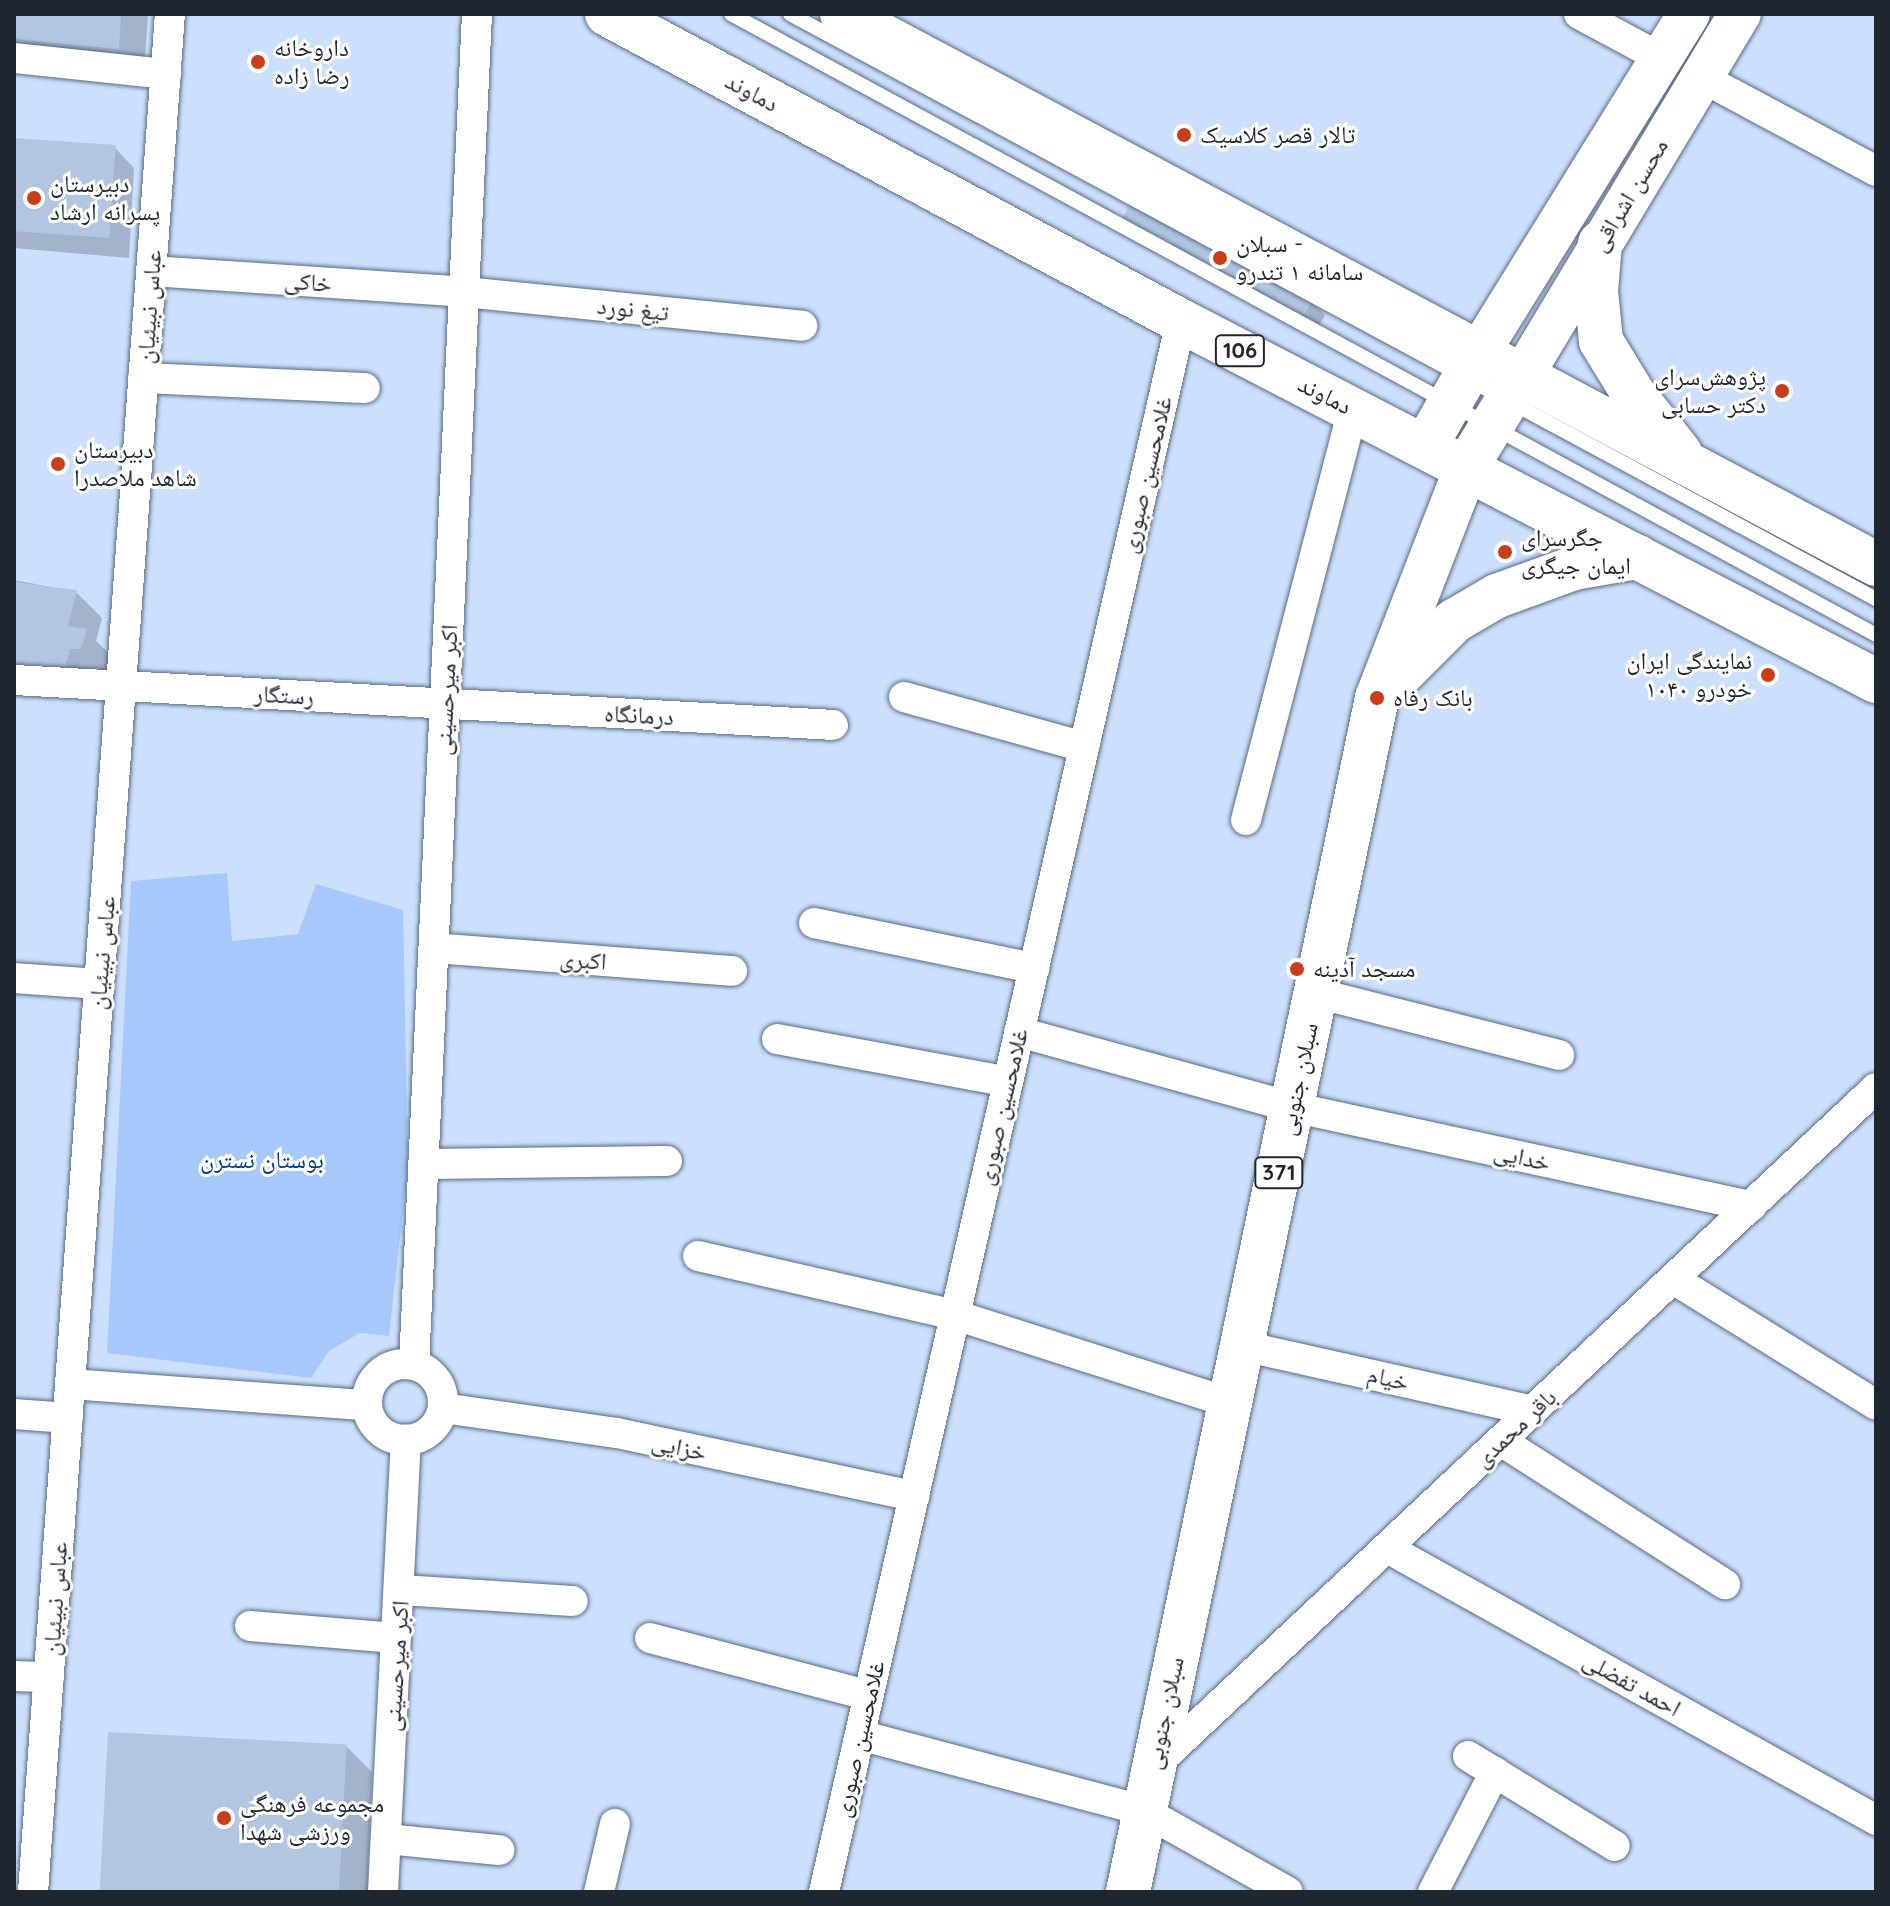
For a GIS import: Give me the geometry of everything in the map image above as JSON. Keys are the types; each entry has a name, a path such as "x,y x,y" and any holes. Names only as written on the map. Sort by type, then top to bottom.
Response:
{"main road":[{"name":"دماوند","path":"607,14 1181,321 1467,466 1876,681"},
{"path":"842,14 1506,402 1689,464 1876,564"},
{"name":"محسن اشراقی","path":"1464,379 1689,14"},
{"name":"محسن اشراقی","path":"1506,402 1699,76 1740,14"},
{"path":"1661,58 1699,76"},
{"path":"1600,243 1596,291 1601,341 1634,395 1689,464"},
{"path":"1426,445 1464,379"},
{"name":"سبلان جنوبی","path":"1128,1892 1142,1810 1231,1403 1377,698 1467,466 1506,402"},
{"path":"1377,698 1454,621 1497,596 1574,568 1638,557"}],"street":[{"name":"عباس نبیئیان","path":"33,1892 99,984 124,686 170,14"},
{"name":"اکبر میرحسینی","path":"414,1365 477,14"},
{"path":"1579,14 1661,58"},
{"path":"14,58 166,74"},
{"path":"1699,76 1876,171"},
{"name":"خاکی","path":"151,271 464,292"},
{"name":"تیغ نورد","path":"464,292 802,326"},
{"name":"غلامحسین صبوری","path":"824,1892 1181,321"},
{"path":"143,378 365,388"},
{"path":"1246,820 1353,409"},
{"name":"رستگار","path":"14,680 445,704"},
{"path":"904,697 1084,747"},
{"name":"درمانگاه","path":"445,704 833,725"},
{"path":"814,923 1034,968"},
{"name":"اکبری","path":"434,948 732,971"},
{"path":"14,978 99,984"},
{"path":"1316,993 1559,1055"},
{"name":"خدایی","path":"1019,1032 1292,1107 1751,1206"},
{"path":"777,1039 1008,1082"},
{"name":"باقر محمدی","path":"1153,1768 1876,1088"},
{"path":"423,1164 667,1161"},
{"path":"698,1256 955,1315 1231,1403"},
{"path":"1673,1279 1876,1405"},
{"name":"خیام","path":"1243,1346 1533,1411"},
{"path":"414,1365 438,1383 443,1408 432,1430 406,1440 376,1427 366,1405 373,1380 382,1371 414,1365"},
{"path":"70,1384 366,1405"},
{"name":"خزایی","path":"443,1408 617,1433 914,1496"},
{"path":"14,1414 68,1418"},
{"name":"اکبر میرحسینی","path":"383,1892 401,1590 406,1440"},
{"path":"1501,1441 1725,1584"},
{"name":"احمد تفضلی","path":"1387,1548 1876,1820"},
{"path":"401,1590 573,1601"},
{"path":"250,1626 396,1638"},
{"path":"650,1638 868,1695"},
{"path":"14,1676 49,1677"},
{"path":"860,1735 1142,1810 1288,1892"},
{"path":"1468,1756 1615,1846"},
{"path":"1433,1892 1495,1772"},
{"path":"599,1892 615,1824"},
{"path":"386,1839 499,1850"}],"lane":[{"path":"731,14 1464,379"},
{"path":"790,14 1876,599"},
{"path":"1506,402 1876,635"}],"green space":[{"name":"بوستان نسترن","path":"227,873 232,941 298,934 316,884 403,910 408,1167 389,1336 359,1333 329,1351 311,1378 107,1353 131,881"}],"building":[{"path":"14,14 121,14 119,49 14,39"},
{"path":"14,138 116,145 109,238 14,231"},
{"path":"1132,201 1312,301 1302,319 1122,219"},
{"path":"14,582 77,590 68,626 87,629 81,649 70,649 63,674 14,666"},
{"name":"مجموعه فرهنگی ورزشی شهدا","path":"108,1732 347,1745 339,1892 100,1892"}],"place":[{"name":"داروخانه رضا زاده","path":"258,62"},
{"name":"تالار قصر کلاسیک","path":"1184,135"},
{"name":"دبیرستان پسرانه ارشاد","path":"34,198"},
{"name":"سبلان - سامانه ۱ تندرو","path":"1220,258"},
{"name":"پژوهش‌سرای دکتر حسابی","path":"1782,391"},
{"name":"دبیرستان شاهد ملاصدرا","path":"58,464"},
{"name":"جگرسرای ایمان جیگری","path":"1505,552"},
{"name":"نمایندگی ایران خودرو ۱۰۴۰","path":"1768,675"},
{"name":"بانک رفاه","path":"1377,698"},
{"name":"مسجد آدینه","path":"1297,969"},
{"name":"مجموعه فرهنگی ورزشی شهدا","path":"224,1818"}]}
